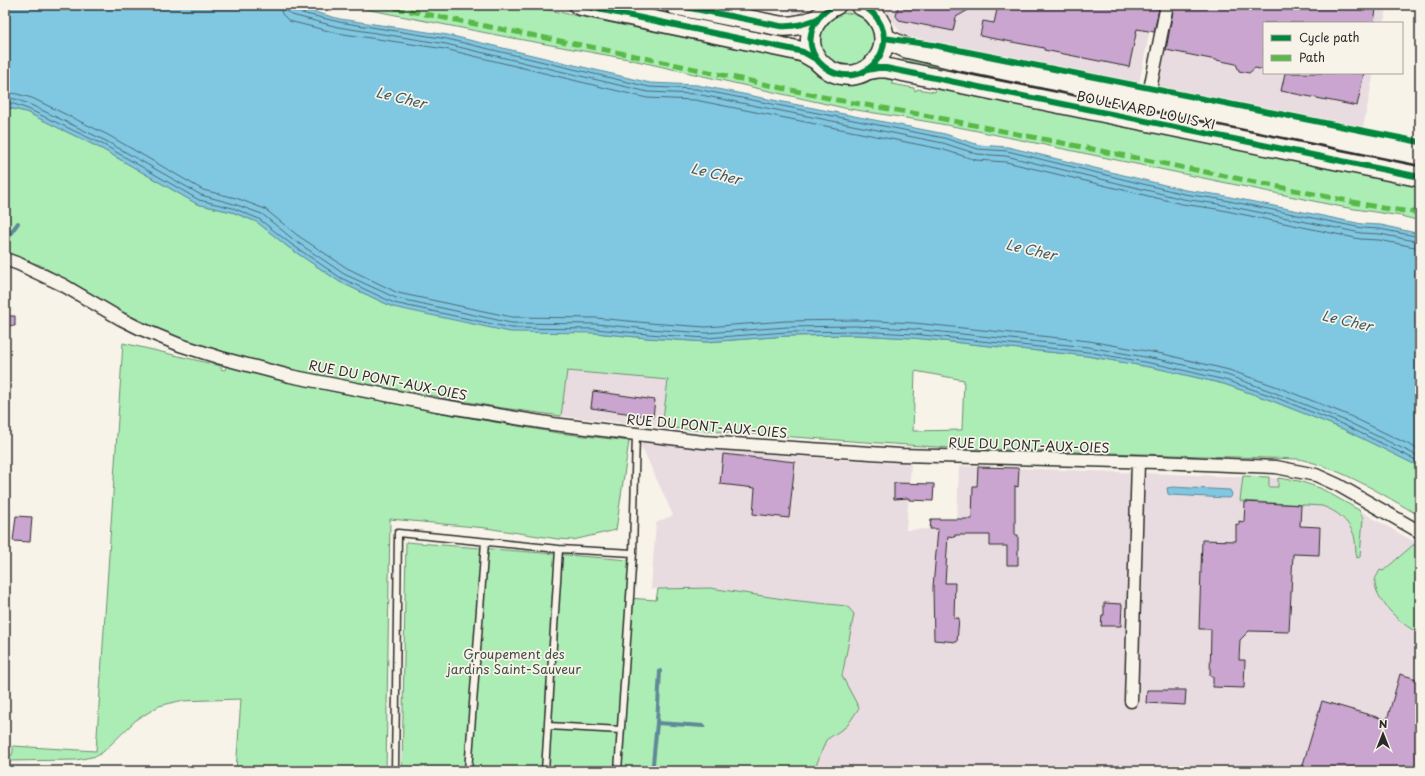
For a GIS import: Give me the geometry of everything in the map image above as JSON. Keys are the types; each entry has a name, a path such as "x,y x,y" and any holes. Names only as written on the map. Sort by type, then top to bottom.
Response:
{"main road":[{"name":"BOULEVARD LOUIS XI","path":"579,5 802,52 817,60 831,72 840,75 849,76 867,70 886,68 1420,177"},
{"path":"675,5 780,26 795,26 817,19"},
{"path":"817,60 812,50 812,29 817,19 824,11 836,5"},
{"path":"860,5 873,12 879,20 883,29 884,38 880,56 867,70"},
{"name":"BOULEVARD LOUIS XI","path":"884,38 906,48 961,61 1420,155"}],"street":[{"path":"1148,99 1167,5"},
{"name":"RUE DU PONT-AUX-OIES","path":"5,259 20,264 57,282 121,319 158,336 221,358 290,376 436,405 553,424 702,442 900,455 1276,467 1316,475 1338,485 1420,532"},
{"path":"1131,701 1138,462"}],"lane":[{"path":"791,5 796,5"},
{"path":"618,771 633,554 636,434"},
{"path":"395,771 398,533 559,549 633,554"},
{"path":"468,771 485,542"},
{"path":"545,771 559,549"},
{"path":"548,726 621,730"}],"shaded area":[{"path":"754,5 809,5 800,14"},
{"path":"889,5 1155,5 1139,84 902,35 887,12"},
{"path":"1174,5 1388,5 1384,22 1263,22 1263,74 1374,74 1363,127 1157,87"},
{"path":"567,371 668,380 662,427 561,416"},
{"path":"638,442 802,457 911,464 906,530 930,529 931,519 957,519 959,466 1278,478 1299,481 1320,488 1420,545 1420,771 814,771 826,740 847,726 849,691 842,676 845,658 847,606 790,600 710,588 651,589 656,523 673,515"}],"green space":[{"path":"345,5 524,5 793,60 805,65 827,80 840,85 852,85 881,78 887,79 892,80 892,84 914,88 916,91 917,89 935,92 936,88 1420,187 1420,221 1401,216 1342,207 968,129 844,108 628,59"},
{"path":"614,5 640,5 775,33 774,38"},
{"path":"847,13 857,15 866,21 872,30 874,40 872,50 866,59 857,65 847,67 837,65 828,59 822,50 820,40 822,30 828,21 837,15"},
{"path":"906,58 1420,162 1420,169 904,65"},
{"path":"5,107 26,112 102,149 197,204 232,212 257,222 288,247 340,282 393,307 595,333 706,342 787,336 856,335 913,338 1087,356 1160,369 1224,384 1270,400 1343,429 1420,467 1420,516 1362,483 1331,469 1299,459 951,448 662,427 668,380 567,371 561,416 496,407 310,374 246,359 187,341 143,325 40,265 5,254","holes":["915,371 964,380 962,430 913,431"]},
{"path":"123,343 221,366 221,369 225,370 227,365 252,373 331,391 431,411 558,433 629,441 616,530 573,540 486,528 390,519 386,771 236,771 241,699 179,701 159,706 136,720 97,756 76,760 5,761 5,756 12,755 13,746 96,751"},
{"path":"1243,476 1269,477 1269,487 1278,487 1278,478 1299,481 1320,488 1359,510 1363,518 1360,557 1357,558 1355,538 1352,530 1337,513 1322,506 1240,501"},
{"name":"Groupement des jardins Saint-Sauveur","path":"406,542 629,560 628,598 656,600 658,589 710,588 790,600 847,606 854,614 842,676 859,708 847,726 826,740 814,771 402,771"},
{"path":"1413,545 1420,545 1420,633 1406,626 1392,613 1381,599 1375,582 1380,570 1383,571"}],"water":[{"name":"Le Cher","path":"5,5 289,5 340,19 448,35 650,83 697,85 945,134 979,145 1008,147 1185,190 1220,195 1362,224 1381,225 1420,234 1420,467 1343,429 1270,400 1224,384 1160,369 1087,356 913,338 856,335 787,336 706,342 595,333 510,332 393,307 340,282 288,247 257,222 232,212 197,204 102,149 26,112 5,107"},
{"path":"1167,488 1230,490 1232,494 1231,497 1228,498 1170,495 1168,494"}],"building":[{"path":"898,5 954,5 970,9 956,17 953,31 899,20 896,16"},
{"path":"998,5 1140,5 1159,9 1154,32 1137,29 1129,67 1044,50 1044,48 980,36 983,21 994,23"},
{"path":"1174,5 1356,5 1376,9 1374,22 1263,22 1263,70 1255,68 1249,73 1239,71 1236,64 1166,50"},
{"path":"1285,74 1364,74 1357,106 1281,91"},
{"path":"5,316 15,316 15,326 5,325"},
{"path":"593,391 655,400 653,417 591,408"},
{"path":"723,454 795,462 789,518 753,514 755,488 720,484"},
{"path":"978,467 1019,468 1018,487 1015,486 1015,535 1018,535 1018,565 1007,565 1007,546 990,546 990,535 948,536 945,583 955,583 954,618 959,618 957,642 934,640 933,587 938,529 930,529 931,519 972,519 973,486 977,486"},
{"path":"894,483 934,484 933,501 909,500 909,498 894,499"},
{"path":"1245,502 1301,505 1300,526 1320,527 1319,555 1293,554 1289,632 1249,631 1240,640 1239,660 1245,660 1244,688 1213,687 1213,676 1210,676 1211,629 1199,629 1202,540 1236,541 1236,524 1239,525 1239,521 1244,522"},
{"path":"16,516 32,517 30,542 13,541"},
{"path":"1104,603 1122,604 1121,626 1101,626 1102,615 1104,615"},
{"path":"1400,674 1420,680 1420,771 1301,771 1322,701 1387,720"},
{"path":"1147,690 1186,690 1185,705 1146,703"}],"waterway":[{"path":"5,241 18,223"},
{"path":"657,723 660,671"},
{"path":"653,764 657,723 704,726"}],"marked path":[{"path":"380,5 631,55 837,100 924,115 1382,208 1420,213"}],"cycle path":[{"path":"579,5 795,50 803,52 817,60"},
{"path":"675,5 780,26 799,25 817,19"},
{"path":"836,5 823,13 818,19 814,25 811,39 813,52 819,62 829,70 841,75 854,75 866,70 877,60 882,52 884,43 883,29 873,13 860,5"},
{"path":"884,38 933,45 1420,142"},
{"path":"867,70 886,68 1420,177"}]}
